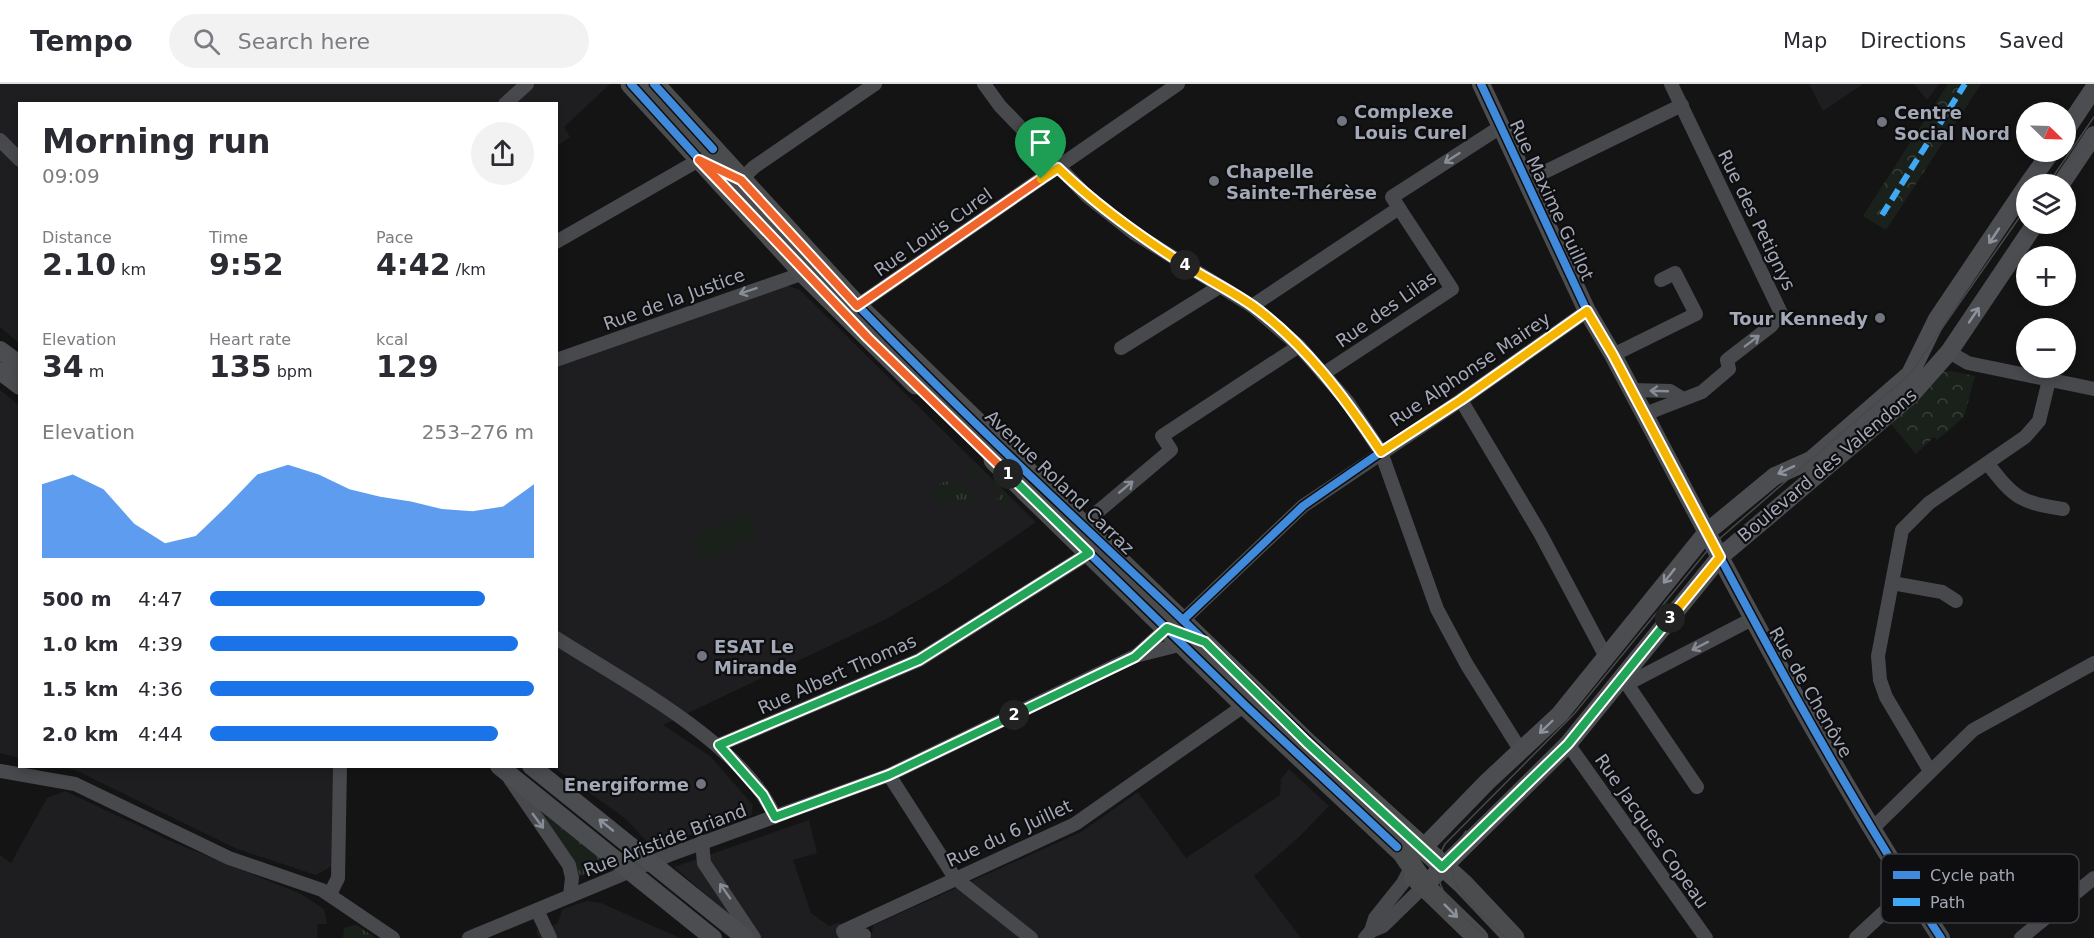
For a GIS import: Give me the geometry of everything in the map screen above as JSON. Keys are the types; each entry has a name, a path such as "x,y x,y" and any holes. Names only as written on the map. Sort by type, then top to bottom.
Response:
{"main road":[{"name":"Avenue Roland Carraz","path":"631,84 804,273 1089,553 1175,624 1205,642 1302,748"},
{"name":"Avenue Roland Carraz","path":"654,84 857,306 1082,525 1175,624 1183,644 1245,705 1302,748"},
{"path":"699,160 741,180"},
{"path":"1302,748 1314,770 1402,852 1415,862 1442,867 1463,884 1514,938"},
{"path":"1302,748 1415,862 1478,938"}],"street":[{"path":"507,102 527,84"},
{"path":"741,180 754,167 875,84"},
{"path":"984,84 1000,106 1087,196 1134,233 1252,306 1299,346 1347,401 1381,452 1437,609 1467,664 1521,752"},
{"name":"Rue Louis Curel","path":"857,306 1178,84"},
{"name":"Rue Maxime Guillot","path":"1481,84 1587,311 1666,454"},
{"name":"Rue des Petignys","path":"1645,414 1702,392 1729,369 1727,360 1771,326 1781,313 1671,84"},
{"path":"2076,115 2094,88"},
{"path":"1526,181 1682,105"},
{"path":"1252,306 1502,126"},
{"path":"2068,174 2094,135"},
{"path":"0,140 18,158"},
{"path":"558,241 699,160"},
{"name":"Rue des Lilas","path":"1323,374 1452,288 1395,202"},
{"name":"Boulevard des Valendons","path":"1415,862 1436,832 1560,714 1707,532 1774,476 1811,460 1910,374 1936,320 2016,202"},
{"name":"Boulevard des Valendons","path":"1442,867 1568,744 1624,682 1720,557 1910,396 1949,352 2027,234"},
{"name":"Rue de la Justice","path":"558,359 804,273"},
{"path":"1613,355 1696,314 1676,273 1661,280"},
{"path":"1121,348 1219,287"},
{"name":"Rue Alphonse Mairey","path":"1175,624 1303,506 1461,400 1587,311"},
{"path":"1082,525 1171,450 1162,436 1299,346"},
{"path":"0,350 18,364"},
{"path":"1949,352 1968,363 2094,389"},
{"path":"0,371 18,384"},
{"path":"1930,771 1886,697 1880,680 1878,656 1902,530 1929,502 2025,437 2039,421 2049,380"},
{"path":"1632,390 1670,391 1683,399"},
{"path":"1461,400 1540,533 1606,657"},
{"name":"Rue de Chenôve","path":"1666,454 1752,620 1887,854"},
{"path":"1988,464 2008,491 2019,498 2031,504 2063,509"},
{"name":"Rue Albert Thomas","path":"719,745 919,660 1089,553"},
{"path":"1892,583 1942,592 1951,595 1956,601"},
{"path":"1697,787 1624,682 1752,620"},
{"name":"Rue Aristide Briand","path":"1135,657 1175,624"},
{"path":"558,639 719,745 763,795 775,817"},
{"name":"Rue Aristide Briand","path":"469,938 702,842 889,775 1135,657 1183,644"},
{"path":"1872,829 1973,730 2094,663"},
{"name":"Rue du 6 Juillet","path":"847,938 843,932 1075,824 1245,705"},
{"name":"Rue Jacques Copeau","path":"1568,744 1706,938"},
{"path":"330,894 338,878 340,768"},
{"path":"534,768 745,938"},
{"path":"502,769 627,872 713,938"},
{"path":"502,769 569,865 572,878 570,896"},
{"path":"0,771 75,784 229,858 314,886 330,894 393,938"},
{"path":"889,775 955,878 1031,938"},
{"path":"702,842 704,863 754,938"},
{"path":"1371,936 1383,926 1415,862"},
{"path":"1371,936 1375,918 1398,892 1415,862"},
{"path":"2079,890 2094,878"},
{"path":"537,910 550,938"},
{"path":"1856,938 1881,915"},
{"name":"Rue de Chenôve","path":"1931,923 1941,938"},
{"path":"2021,938 2039,923"}],"shaded area":[{"path":"0,84 610,84 564,127 570,137 558,145 558,102 18,102 18,342 0,327"},
{"path":"1809,84 1863,84 1823,111"},
{"path":"1914,84 1939,84 1927,100"},
{"path":"782,284 800,290 1036,522 946,584 886,619 663,725 710,756 753,805 751,816 652,847 626,819 554,768 558,768 558,366"},
{"path":"0,390 18,404 18,758 0,753"},
{"path":"64,768 335,768 332,866 316,875 237,849 75,770"},
{"path":"1289,769 1329,806 1299,837 1254,876 1301,938 870,938 874,925 1081,832 1138,792 1186,858 1280,795 1281,779"},
{"path":"65,791 175,843 301,894 324,909 327,924 318,924 317,938 0,938 0,855 11,863 47,798"},
{"path":"809,820 817,853 793,860 811,913 829,926 840,922 845,938 757,938 674,867"},
{"path":"587,901 601,903 680,938 539,938 536,931 557,924 563,909"}],"green space":[{"path":"1948,84 1981,84 1886,230 1863,216"},
{"path":"1951,371 1975,376 1964,417 1937,440 1934,437 1916,454 1890,423 1941,372"},
{"path":"973,462 1011,498 1010,504 995,503 1000,495 978,474 971,480 969,478 969,465"},
{"path":"946,481 965,486 975,500 973,509 971,501 940,504 934,489 928,490"},
{"path":"746,511 758,534 704,562 692,539"},
{"path":"539,810 607,864 579,877"},
{"path":"355,925 376,938 343,938 344,928"}],"tram line":[{"path":"2055,174 2094,117"},
{"path":"1487,938 1456,908 1441,885 1438,872 1439,859 1445,844 1574,714 1711,546 1910,374 2016,222"},
{"path":"1466,831 1456,848 1452,863 1454,878 1469,903 1506,938"}],"marked path":[{"path":"1882,215 1965,84"}],"cycle path":[{"path":"631,84 734,198 868,338 1245,705 1397,847"},
{"path":"654,84 713,149"},
{"path":"1481,84 1587,311 1613,355 1770,651 1888,854"},
{"path":"796,240 885,334 977,425 1410,838"},
{"path":"1183,620 1303,506 1381,452"},
{"path":"1931,923 1941,938"}],"place":[{"name":"Complexe Louis Curel","path":"1342,121"},
{"name":"Centre Social Nord","path":"1882,122"},
{"name":"Chapelle Sainte-Thérèse","path":"1214,181"},
{"name":"Tour Kennedy","path":"1880,318"},
{"name":"ESAT Le Mirande","path":"702,656"},
{"name":"Energiforme","path":"701,784"}],"route":[{"path":"699,160 741,180 857,306 1041,179 1058,168 1087,196 1134,233 1252,306 1299,346 1347,401 1381,452 1461,400 1587,311 1613,355 1720,557 1568,744 1442,867 1306,742 1205,642 1167,628 1135,657 889,775 775,817 763,795 719,745 919,660 1089,553 868,338 699,160"}]}
